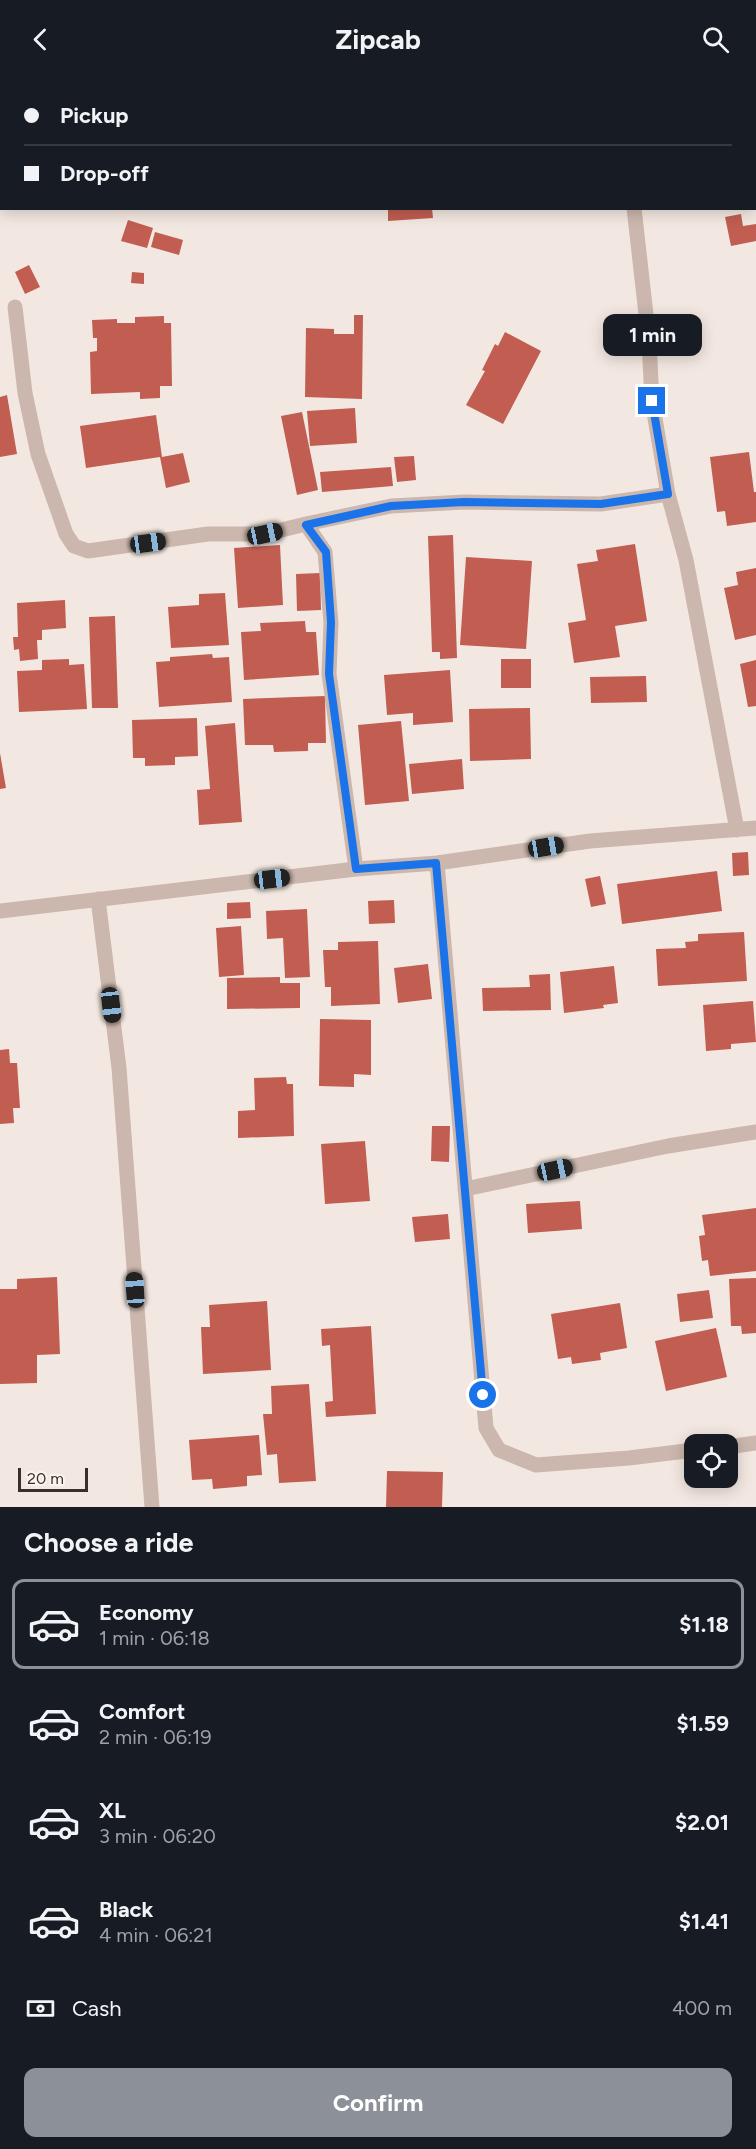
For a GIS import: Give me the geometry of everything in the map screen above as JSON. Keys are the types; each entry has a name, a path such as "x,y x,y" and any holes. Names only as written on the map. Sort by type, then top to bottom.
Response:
{"street":[{"path":"634,210 649,340 652,401 668,494 686,560 737,830"},
{"path":"15,307 25,393 38,453 66,534 74,546 88,551 208,534 265,534 391,506 464,502 601,504 668,494"},
{"path":"306,525 326,552 331,622 329,674 356,869"},
{"path":"0,910 356,869 436,863 590,841 756,828"},
{"path":"436,863 486,1428 499,1450 536,1465 684,1451"},
{"path":"98,899 119,1068 152,1507"},
{"path":"465,1189 668,1146 756,1132"},
{"path":"738,1446 756,1443"}],"building":[{"path":"388,210 432,210 433,218 388,221"},
{"path":"741,214 743,226 756,224 756,241 731,246 725,217"},
{"path":"128,220 153,228 147,248 121,241"},
{"path":"155,232 183,240 179,255 151,247"},
{"path":"29,265 40,287 25,294 15,272"},
{"path":"132,272 144,273 144,284 131,283"},
{"path":"354,315 363,315 362,399 305,397 306,328 334,329 334,334 354,334"},
{"path":"164,316 164,323 171,323 172,386 160,386 160,398 140,399 140,392 91,394 90,352 97,351 97,338 93,338 92,320 117,319 117,323 135,323 135,317"},
{"path":"505,332 541,351 503,424 466,405 485,371 482,370 495,344 498,346"},
{"path":"7,395 17,454 0,457 0,397"},
{"path":"355,408 357,443 310,446 307,411"},
{"path":"302,412 318,490 297,495 281,416"},
{"path":"156,415 162,457 183,453 190,482 166,488 160,457 86,468 80,426"},
{"path":"749,452 754,492 756,492 756,522 727,526 725,511 717,512 710,457"},
{"path":"414,456 416,480 397,482 394,457"},
{"path":"391,467 393,486 322,492 320,472"},
{"path":"453,535 457,658 440,659 440,652 432,652 428,536"},
{"path":"635,544 647,621 615,626 620,657 574,663 568,623 586,620 577,564 598,561 596,550"},
{"path":"280,545 283,605 238,608 234,548"},
{"path":"466,557 532,561 526,649 460,645"},
{"path":"756,568 756,635 735,640 724,588 738,585 736,572"},
{"path":"320,573 321,610 297,611 296,574"},
{"path":"225,593 229,645 171,648 168,607 199,605 199,594"},
{"path":"65,600 66,628 42,630 42,640 37,640 38,659 20,661 19,649 14,650 13,637 18,637 17,603"},
{"path":"115,616 118,708 92,708 89,617"},
{"path":"305,621 306,632 316,632 319,675 244,680 241,632 261,631 260,623"},
{"path":"212,654 213,658 229,657 232,702 159,707 156,662 170,661 170,657"},
{"path":"69,659 69,665 84,664 87,709 19,712 17,671 42,670 42,660"},
{"path":"501,659 531,659 531,688 501,688"},
{"path":"756,660 756,706 748,707 740,664"},
{"path":"450,670 453,722 413,725 413,713 387,715 384,675"},
{"path":"646,676 647,702 591,703 590,677"},
{"path":"325,696 326,743 308,743 308,751 274,752 273,745 245,745 243,699"},
{"path":"530,708 531,759 470,761 469,709"},
{"path":"197,718 198,756 175,757 175,765 145,766 145,758 133,758 132,720"},
{"path":"401,721 409,801 365,805 358,725"},
{"path":"235,723 242,822 199,825 197,790 210,789 205,726"},
{"path":"0,753 6,788 0,789"},
{"path":"462,759 464,789 412,794 409,764"},
{"path":"748,852 749,875 733,876 732,853"},
{"path":"717,871 722,911 622,924 617,884"},
{"path":"600,876 606,904 591,907 585,879"},
{"path":"394,900 395,923 369,924 368,901"},
{"path":"250,902 251,918 227,919 227,903"},
{"path":"307,909 310,977 285,978 283,938 267,939 266,911"},
{"path":"241,926 244,975 219,977 216,928"},
{"path":"744,932 747,981 658,986 656,949 686,948 685,942 698,941 698,934"},
{"path":"378,941 380,1004 331,1006 331,987 325,987 323,950 338,950 338,942"},
{"path":"428,964 432,999 398,1003 394,968"},
{"path":"614,966 618,1003 603,1005 604,1008 564,1013 560,972"},
{"path":"550,974 551,1010 483,1011 482,988 530,987 529,975"},
{"path":"280,977 280,983 300,983 300,1008 227,1009 227,978"},
{"path":"753,1001 756,1042 731,1044 731,1049 706,1051 703,1005"},
{"path":"320,1019 371,1020 371,1075 354,1074 354,1087 319,1086"},
{"path":"9,1049 10,1063 17,1063 20,1108 13,1108 14,1123 0,1124 0,1050"},
{"path":"286,1077 287,1084 293,1084 294,1136 238,1138 238,1111 255,1110 254,1078"},
{"path":"432,1126 450,1126 449,1162 431,1161"},
{"path":"365,1141 370,1201 325,1204 321,1144"},
{"path":"580,1201 582,1229 528,1233 526,1204"},
{"path":"756,1208 756,1271 710,1276 708,1260 702,1261 699,1236 705,1235 702,1215"},
{"path":"448,1214 450,1239 415,1242 412,1217"},
{"path":"57,1277 60,1354 37,1355 37,1383 0,1384 0,1289 17,1289 17,1279"},
{"path":"756,1278 756,1333 742,1334 741,1326 731,1326 729,1279"},
{"path":"709,1290 713,1318 680,1322 677,1294"},
{"path":"267,1301 271,1370 203,1374 201,1327 210,1327 209,1305"},
{"path":"620,1303 627,1348 600,1353 601,1360 572,1364 571,1357 558,1359 551,1314"},
{"path":"371,1326 376,1414 326,1417 325,1402 333,1401 330,1345 322,1346 321,1329"},
{"path":"716,1328 727,1377 666,1391 655,1341"},
{"path":"309,1384 316,1481 279,1483 277,1454 267,1455 263,1414 272,1414 271,1386"},
{"path":"259,1435 262,1475 247,1476 247,1486 213,1489 212,1479 192,1480 189,1440"},
{"path":"387,1471 443,1472 442,1507 386,1507"}],"route":[{"path":"483,1395 436,863 356,869 329,674 331,622 326,552 306,525 391,506 464,502 601,504 668,494 652,401"}]}
